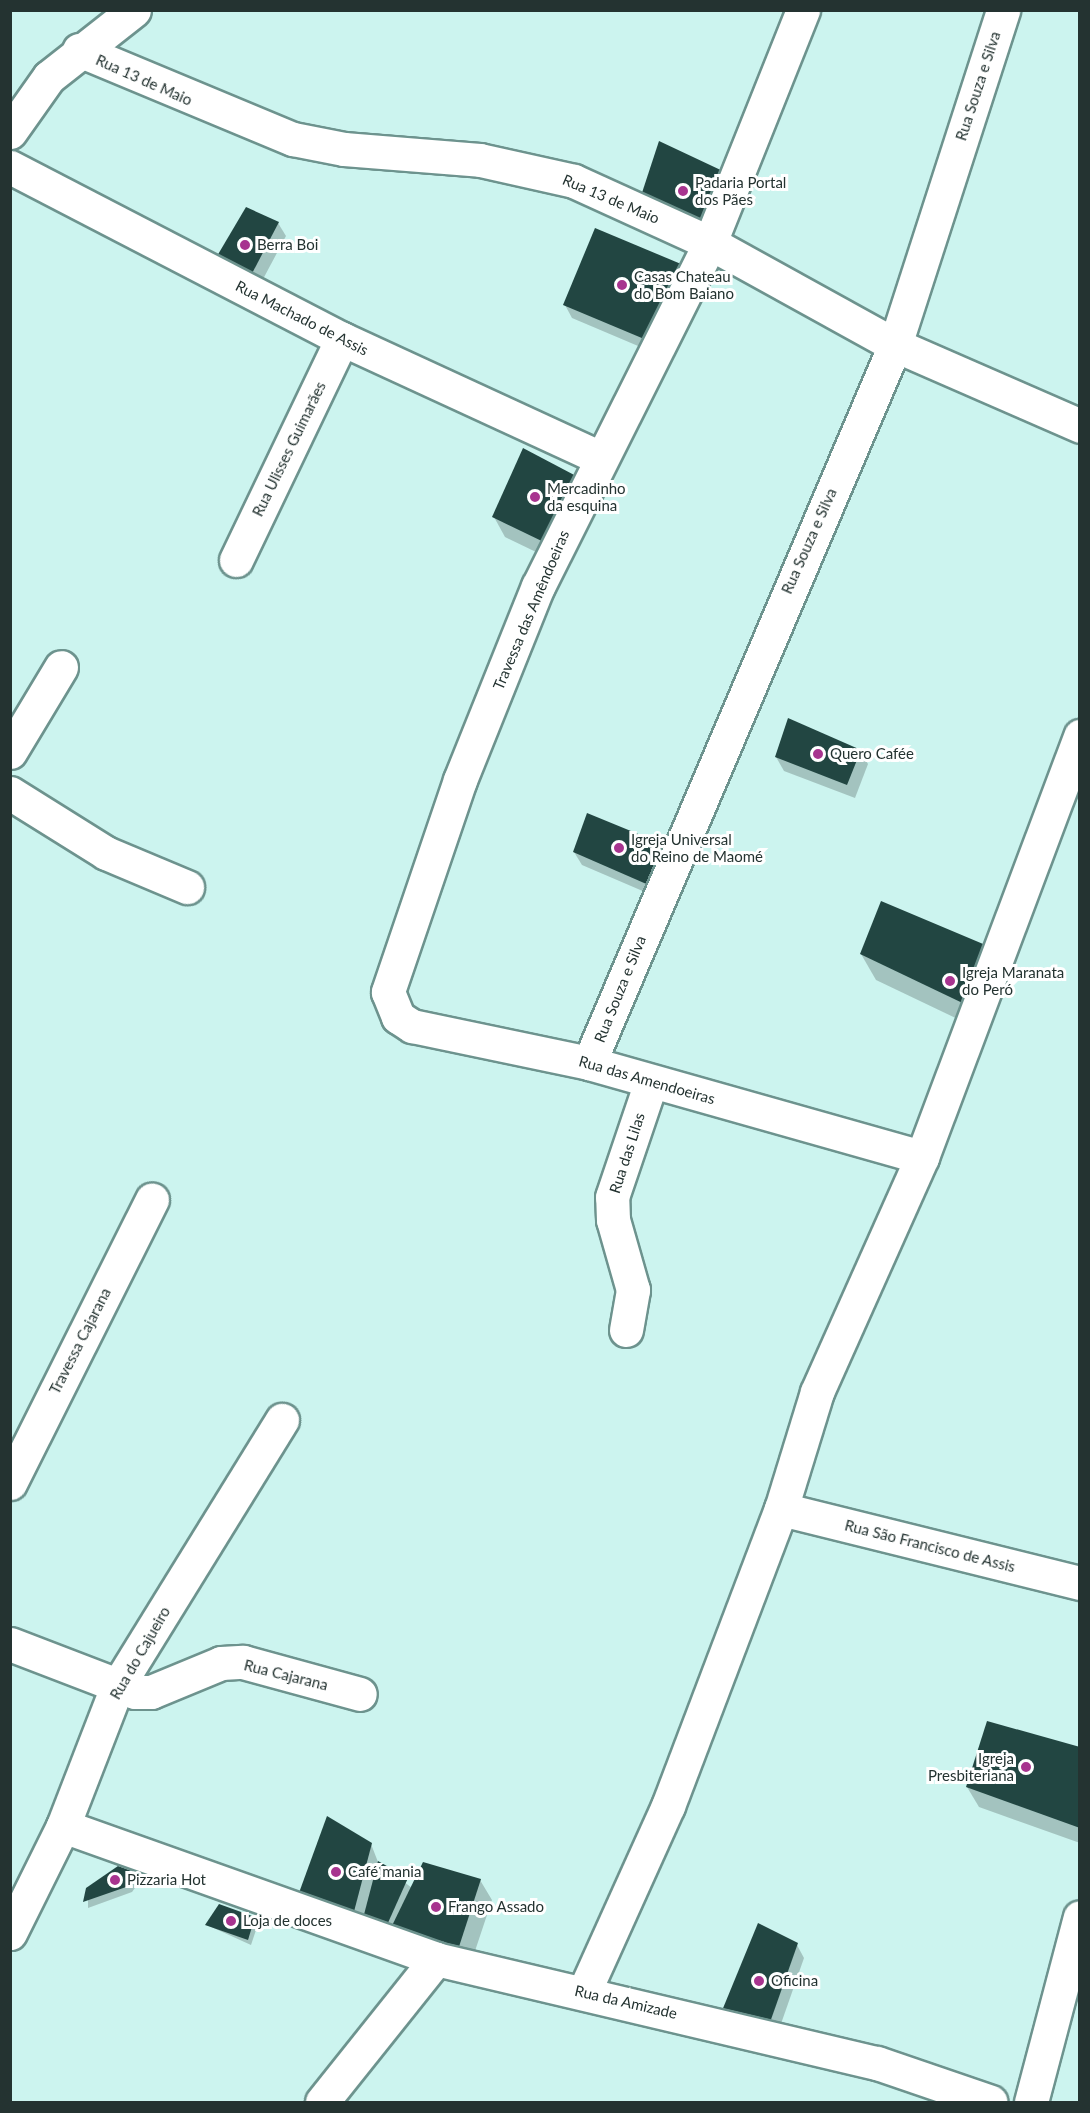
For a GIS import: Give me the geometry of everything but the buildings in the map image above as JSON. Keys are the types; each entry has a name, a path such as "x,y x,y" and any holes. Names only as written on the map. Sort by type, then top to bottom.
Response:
{"street":[{"path":"10,132 49,77 79,50 134,10"},
{"name":"Travessa das Amêndoeiras","path":"388,992 460,780 538,586 599,457 710,243 803,10"},
{"name":"Rua Souza e Silva","path":"590,1063 895,345 1003,10"},
{"name":"Rua 13 de Maio","path":"79,50 293,139 529,169 574,180 710,243 895,345 1080,426"},
{"name":"Rua Machado de Assis","path":"10,167 342,339 599,457"},
{"name":"Rua Ulisses Guimarães","path":"236,560 342,339"},
{"path":"12,745 61,667"},
{"path":"584,1992 663,1816 781,1509 817,1392 922,1157 1080,736"},
{"path":"10,793 106,853 187,887"},
{"name":"Rua das Amendoeiras","path":"388,992 398,1017 412,1026 590,1063 922,1157"},
{"name":"Rua das Lilas","path":"626,1330 633,1290 613,1220 612,1197 651,1082"},
{"name":"Travessa Cajarana","path":"10,1483 152,1200"},
{"name":"Rua do Cajueiro","path":"10,1933 63,1826 117,1687 282,1419"},
{"name":"Rua São Francisco de Assis","path":"781,1509 1080,1583"},
{"name":"Rua Cajarana","path":"10,1644 117,1687 151,1692 200,1669 243,1662 360,1694"},
{"name":"Rua da Amizade","path":"63,1826 436,1959 584,1992 877,2063 991,2103"},
{"path":"1031,2103 1080,1917"},
{"path":"322,2103 436,1959"}],"place":[{"name":"Padaria Portal dos Pães","path":"683,191"},
{"name":"Berra Boi","path":"245,245"},
{"name":"Casas Chateau do Bom Baiano","path":"622,285"},
{"name":"Mercadinho da esquina","path":"535,497"},
{"name":"Quero Cafée","path":"818,754"},
{"name":"Igreja Universal do Reino de Maomé","path":"619,848"},
{"name":"Igreja Maranata do Peró","path":"950,981"},
{"name":"Igreja Presbiteriana","path":"1026,1767"},
{"name":"Café mania","path":"336,1872"},
{"name":"Pizzaria Hot","path":"115,1880"},
{"name":"Frango Assado","path":"436,1907"},
{"name":"Loja de doces","path":"231,1921"},
{"name":"Oficina","path":"759,1981"}]}
